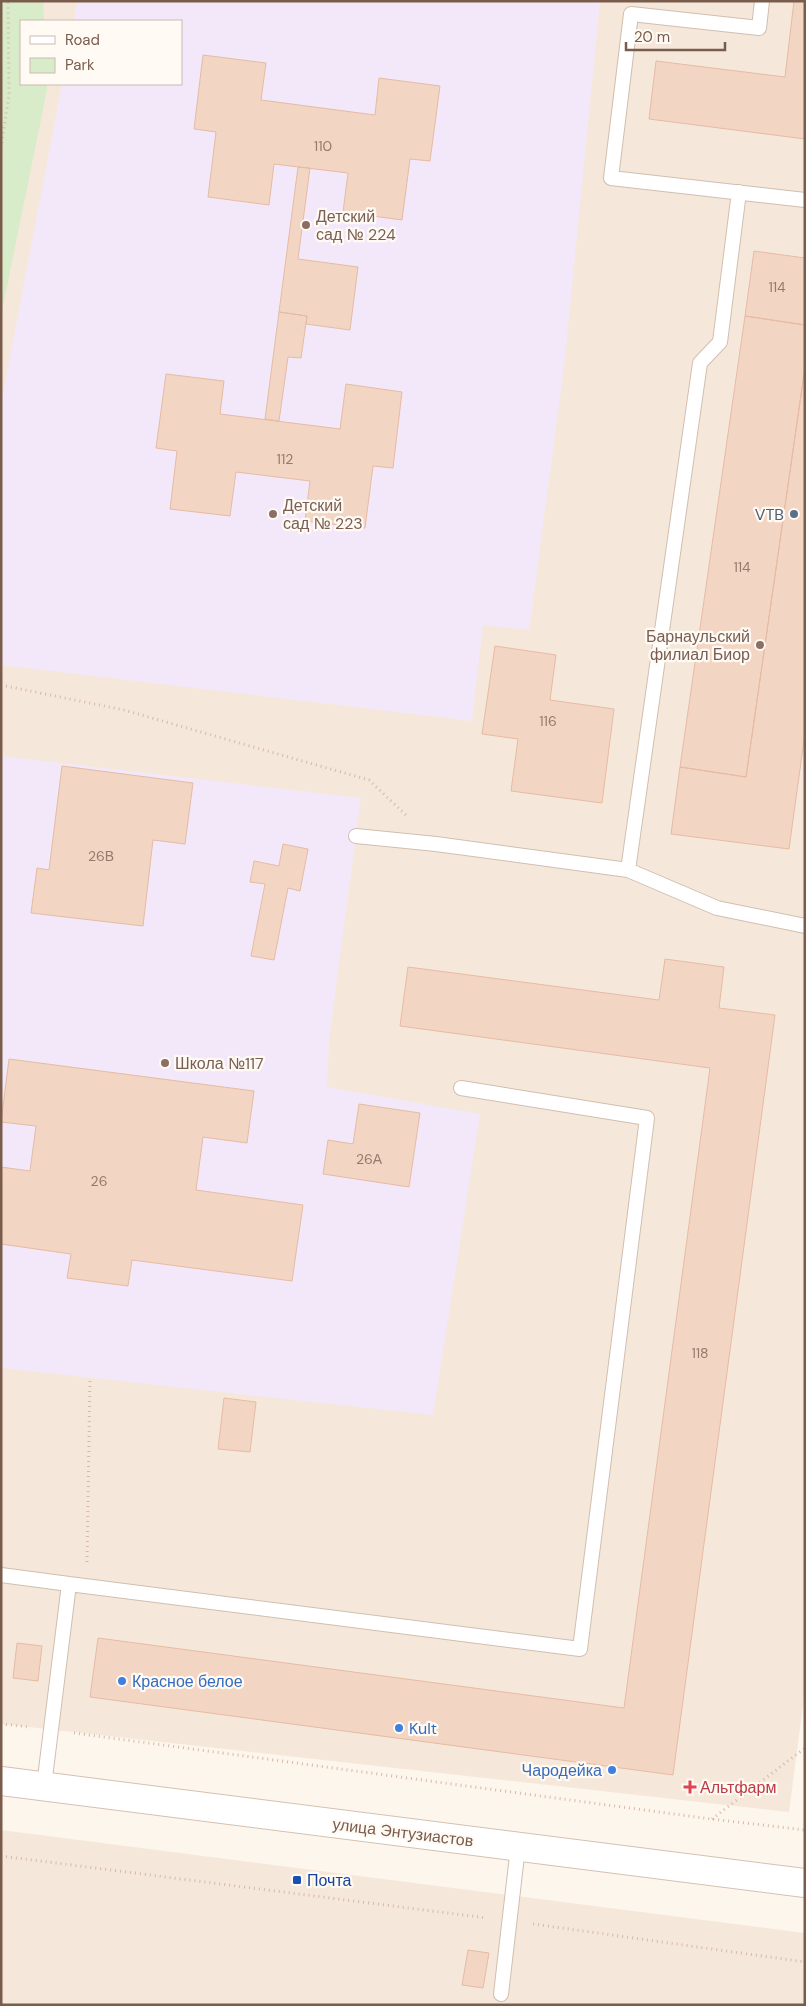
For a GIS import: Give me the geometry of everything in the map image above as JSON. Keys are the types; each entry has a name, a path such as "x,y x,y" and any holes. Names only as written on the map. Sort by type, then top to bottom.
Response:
{"street":[{"name":"улица Энтузиастов","path":"1,1780 805,1883"}],"lane":[{"path":"762,1 759,28 631,14 611,178 805,200"},
{"path":"628,870 700,363 720,342 739,192"},
{"path":"356,836 436,844 628,870 717,908 805,926"},
{"path":"1,1575 580,1649 647,1118 461,1088"},
{"path":"44,1786 68,1584"},
{"path":"501,1994 518,1847"}],"path":[{"path":"1,148 9,95 8,1"},
{"path":"1,684 124,710 369,780 436,844"},
{"path":"87,1586 90,1378"},
{"path":"1,1724 805,1830"},
{"path":"711,1819 805,1748"},
{"path":"1,1856 510,1920 805,1962"}],"shaded area":[{"path":"1,1 805,1 805,1690 789,1812 1,1724"},
{"path":"77,1 600,1 564,367 529,630 483,625 472,721 1,665 1,404 62,85 182,85 182,20 74,20"},
{"name":"Школа №117","path":"1,756 361,798 329,1039 327,1087 480,1114 433,1415 1,1368"},
{"path":"1,1830 805,1933 805,2005 1,2005"}],"green space":[{"path":"1,1 43,1 44,20 20,20 20,85 47,85 47,90 1,316"}],"building":[{"path":"794,1 805,1 805,139 649,119 656,61 785,77"},
{"path":"203,55 266,63 261,100 375,115 379,78 440,86 430,161 410,159 402,220 343,212 348,173 274,164 269,205 208,197 216,132 194,129"},
{"path":"298,167 310,168 298,259 358,267 350,330 306,324 307,316 279,312"},
{"path":"754,251 805,258 805,325 745,316"},
{"path":"279,312 307,316 301,358 288,357 279,421 265,419"},
{"path":"745,316 805,325 805,367 746,777 680,767"},
{"path":"805,367 805,733 789,849 671,834 680,767 746,777"},
{"path":"166,374 224,381 220,414 340,429 346,384 402,392 393,468 373,466 365,528 305,521 310,481 236,472 230,516 170,509 177,451 156,448"},
{"path":"495,646 556,655 550,700 614,709 602,803 511,791 518,739 482,734"},
{"path":"62,766 193,783 185,844 153,840 143,926 31,913 37,868 49,870"},
{"path":"283,844 308,849 300,891 288,888 274,960 251,956 265,884 250,882 254,861 279,866"},
{"path":"665,959 724,967 719,1008 775,1015 673,1775 90,1697 98,1638 624,1708 710,1068 400,1026 408,967 659,1000"},
{"path":"9,1059 254,1091 247,1143 203,1137 196,1190 303,1205 292,1281 132,1260 128,1286 67,1278 71,1254 1,1244 1,1167 30,1171 36,1126 1,1122"},
{"path":"359,1104 420,1113 409,1187 323,1174 328,1140 353,1144"},
{"path":"224,1398 256,1402 250,1452 218,1449"},
{"path":"17,1643 42,1646 38,1681 13,1678"},
{"path":"468,1950 489,1953 483,1988 462,1985"}],"place":[{"name":"Детский сад № 224","path":"306,225"},
{"name":"Детский сад № 223","path":"273,514"},
{"name":"VTB","path":"794,514"},
{"name":"Барнаульский филиал Биор","path":"760,645"},
{"name":"Школа №117","path":"165,1063"},
{"name":"Красное белое","path":"122,1681"},
{"name":"Kult","path":"399,1728"},
{"name":"Чародейка","path":"612,1770"},
{"name":"Альтфарм","path":"690,1787"},
{"name":"Почта","path":"297,1880"}]}
